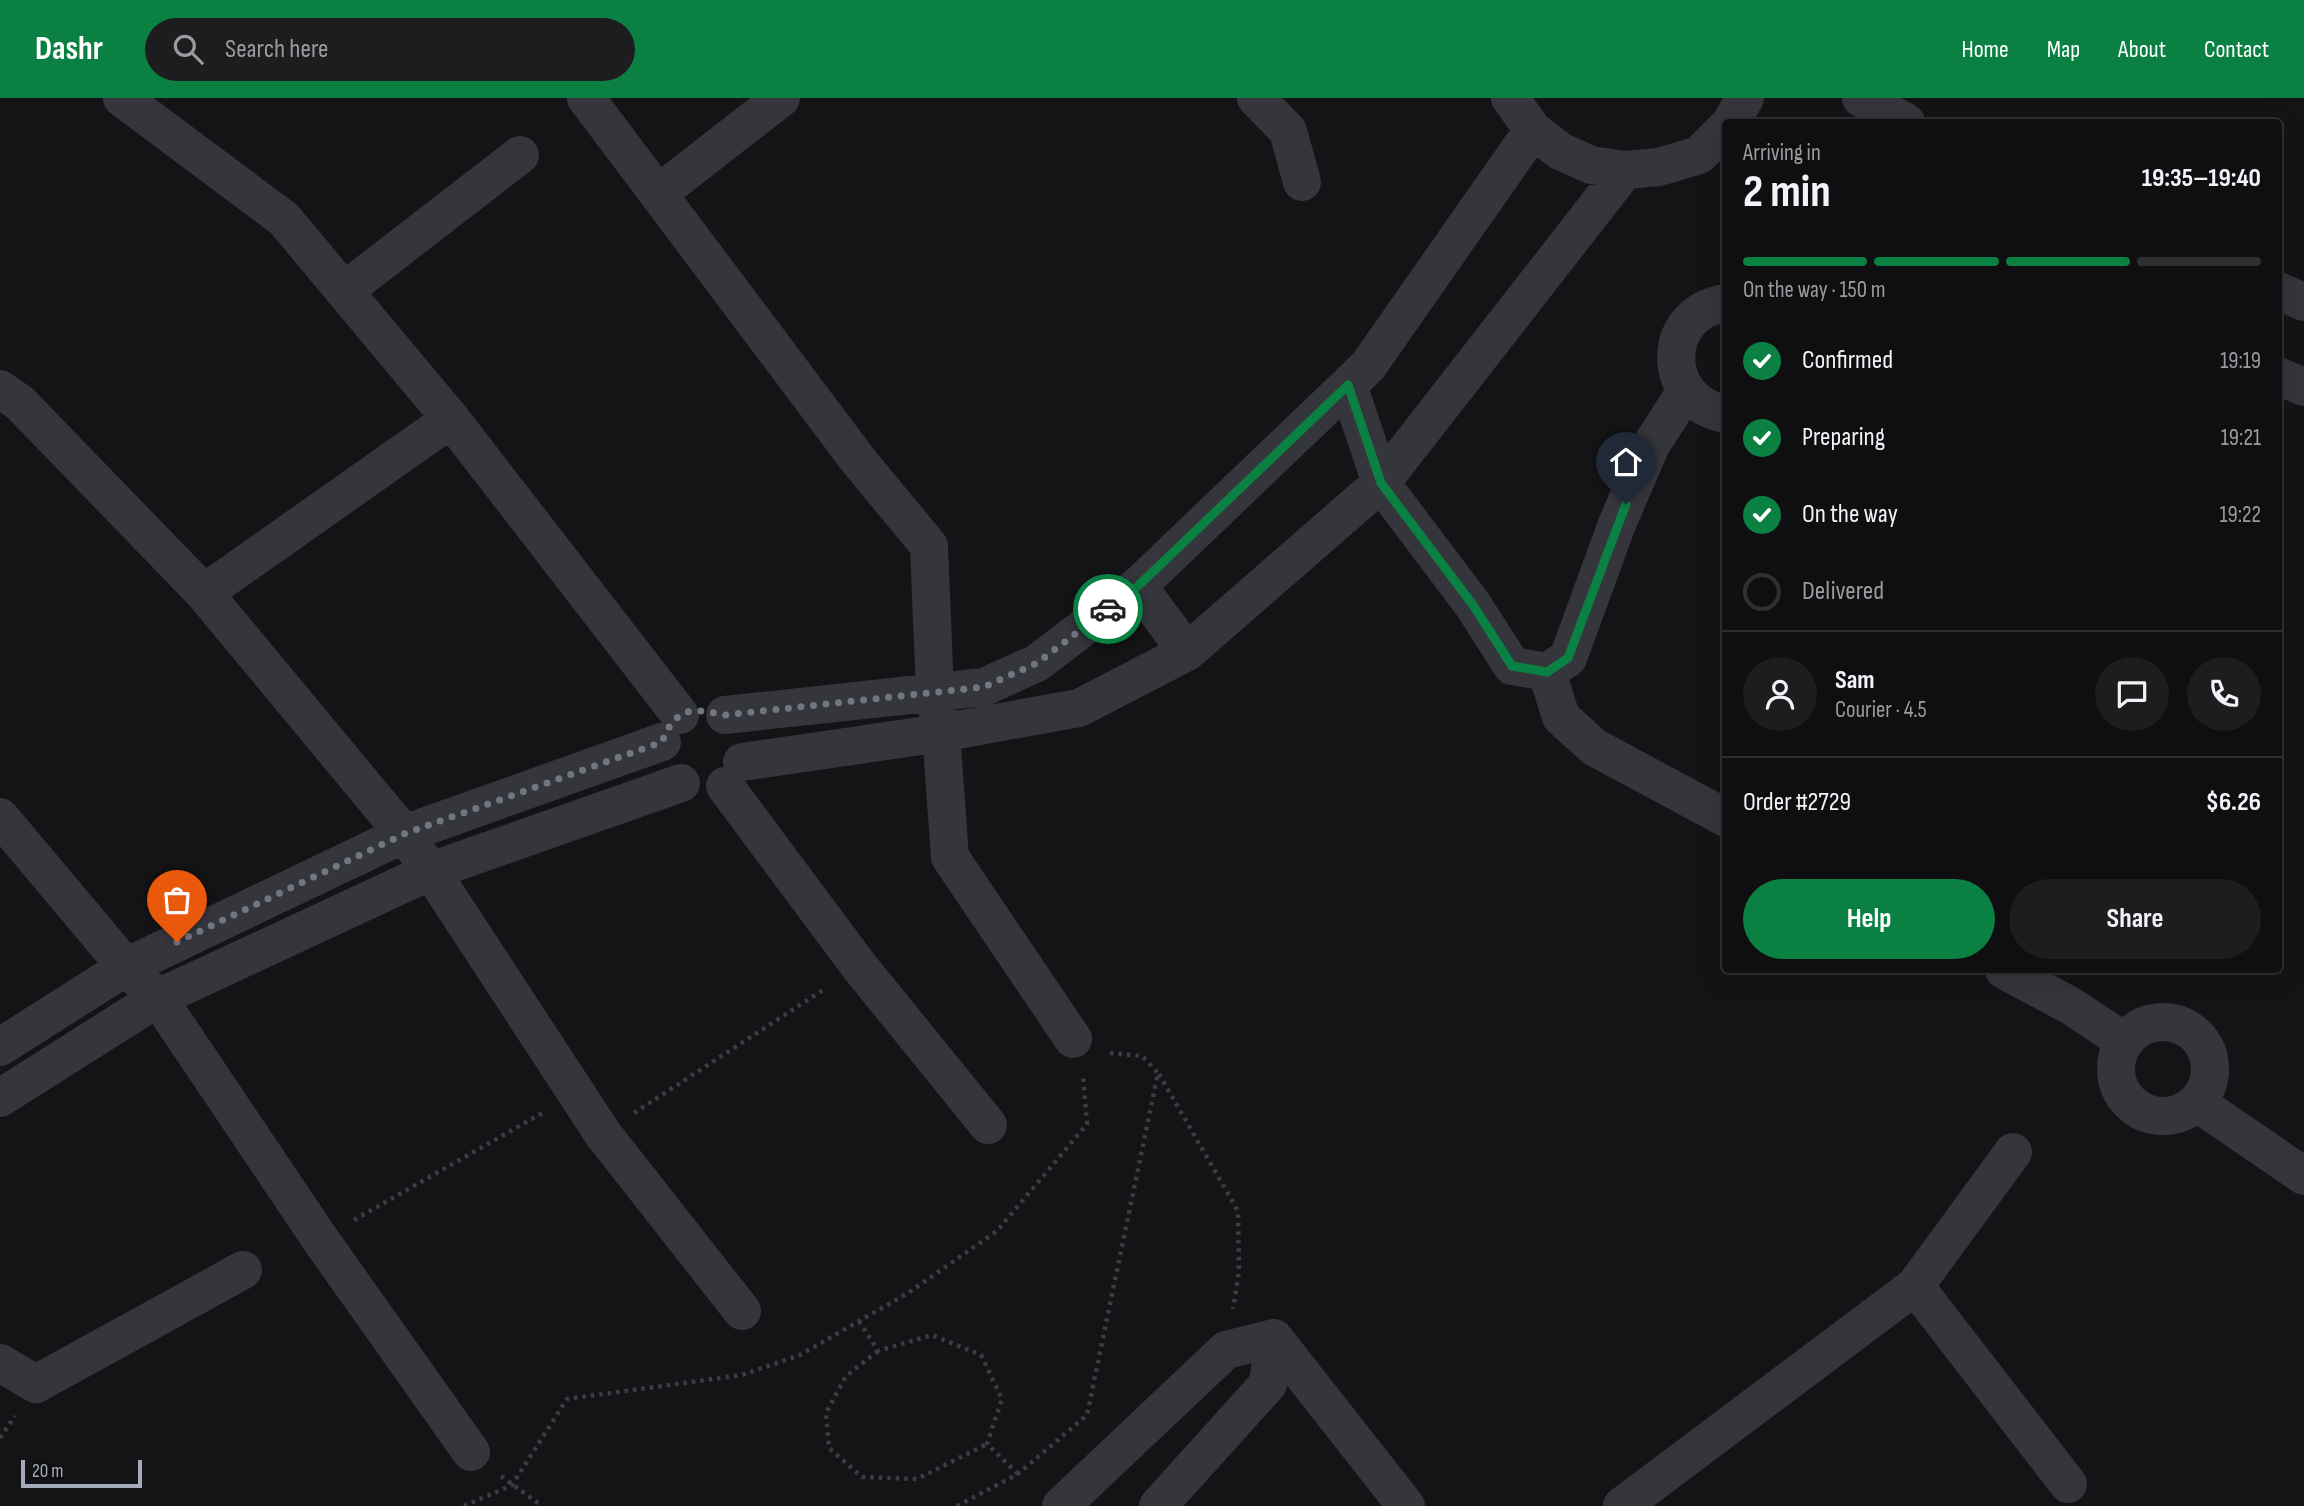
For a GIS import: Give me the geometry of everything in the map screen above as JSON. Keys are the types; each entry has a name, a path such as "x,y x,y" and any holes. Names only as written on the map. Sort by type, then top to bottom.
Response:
{"street":[{"path":"122,98 284,219 451,419 671,729"},
{"path":"586,98 858,460 929,546 935,692 942,733 950,857 1077,1045"},
{"path":"659,193 781,98"},
{"path":"1256,98 1288,131 1302,182"},
{"path":"1510,98 1533,130 1560,151 1591,165 1625,170 1659,167 1712,153 1722,135"},
{"path":"1733,119 1745,98"},
{"path":"1861,98 1900,119"},
{"path":"0,1047 126,967 404,834 671,729 698,709 725,715 984,687 1037,663 1138,586 1367,366 1533,130"},
{"path":"344,290 520,155"},
{"path":"671,729 663,758 669,772 681,783 696,789 733,774 1079,708 1187,652 1381,483 1625,170"},
{"path":"2282,293 2304,302"},
{"path":"1722,303 1714,304 1698,313 1686,325 1678,341 1677,367 1686,391 1699,404 1722,413"},
{"path":"2282,378 2304,387"},
{"path":"1348,385 1381,483 1473,605 1512,666 1547,672 1568,658 1617,524 1651,445 1686,391"},
{"path":"0,389 20,403 204,593 404,834 603,1134 742,1311"},
{"path":"204,593 451,419"},
{"path":"1138,586 1187,652"},
{"path":"1547,672 1561,717 1594,747 1722,816"},
{"path":"725,715 737,726 743,741 733,774"},
{"path":"733,774 859,966 988,1125"},
{"path":"0,1098 158,998 431,871 681,783"},
{"path":"0,817 126,967 158,998 320,1240 471,1452"},
{"path":"2010,973 2071,1006 2124,1041"},
{"path":"2169,1022 2192,1032 2207,1051 2210,1076 2196,1102 2182,1114 2157,1117 2134,1108 2119,1088 2115,1064 2124,1041 2144,1025 2169,1022"},
{"path":"2196,1102 2304,1176"},
{"path":"1622,1506 1915,1286 2012,1152"},
{"path":"0,1363 36,1384 243,1270"},
{"path":"1915,1286 2068,1484"},
{"path":"1061,1506 1226,1350 1274,1338"},
{"path":"1158,1506 1268,1384 1274,1338"},
{"path":"1274,1338 1406,1506"}],"path":[{"path":"603,1134 859,966"},
{"path":"464,1506 512,1485 567,1399 742,1375 800,1355 908,1293 997,1231 1087,1124 1077,1045 1142,1056 1158,1073 1238,1211 1239,1271 1226,1350"},
{"path":"957,1506 1018,1474 1087,1415 1158,1073"},
{"path":"320,1240 575,1094"},
{"path":"859,1321 878,1351"},
{"path":"932,1335 981,1355 1002,1399 987,1444 918,1479 862,1478 829,1448 825,1412 846,1376 878,1351 932,1335"},
{"path":"987,1444 1018,1474"},
{"path":"471,1452 542,1506"}],"way so far":[{"path":"177,942 404,834 662,742 668,727 680,715 698,709 725,715 984,687 1037,663 1108,609"}],"route":[{"path":"1108,609 1138,586 1348,385 1381,483 1473,605 1512,666 1547,672 1568,658 1626,504"}]}
